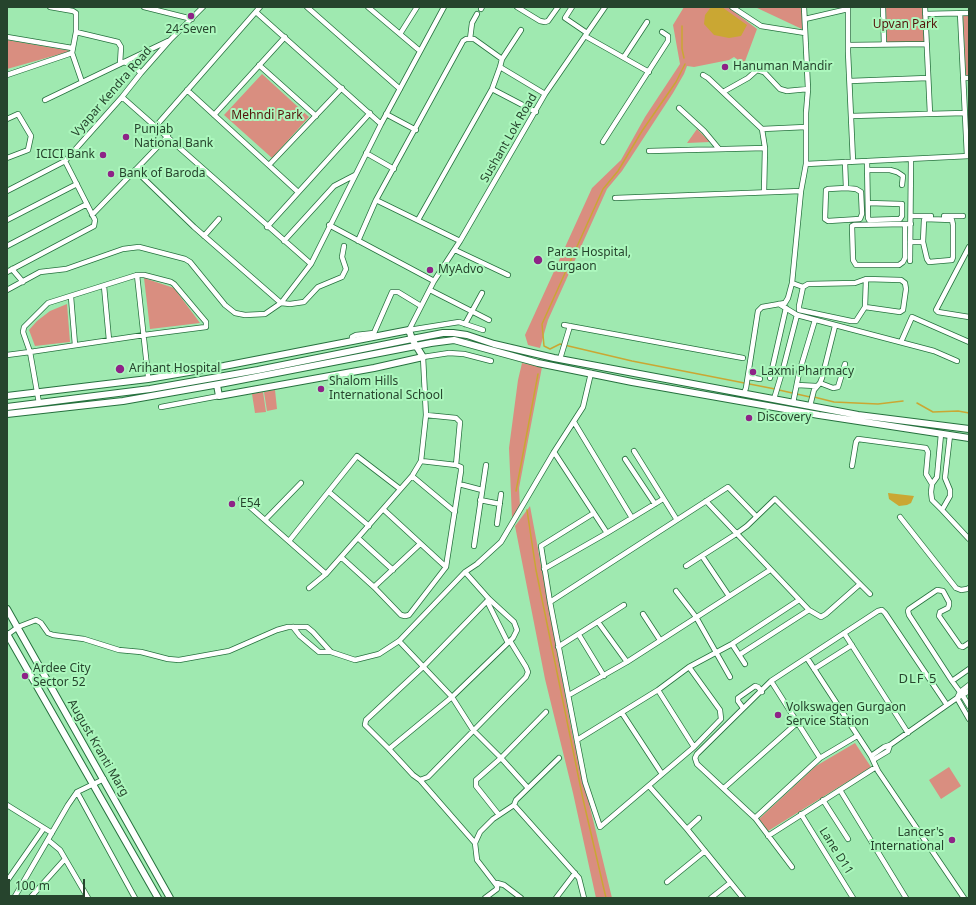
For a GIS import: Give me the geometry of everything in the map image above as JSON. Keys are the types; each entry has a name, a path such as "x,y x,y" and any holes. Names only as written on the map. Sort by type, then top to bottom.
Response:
{"main road":[{"path":"7,396 224,366 409,330 421,357 374,368 219,396 217,385"},
{"path":"7,407 150,389 258,370 443,333 453,333 467,335 494,344 560,359 745,390 793,403 858,414 969,429"},
{"path":"7,414 123,401 217,385 454,340 532,361 742,402 969,438"},
{"name":"August Kranti Marg","path":"7,609 170,898"},
{"name":"August Kranti Marg","path":"7,635 158,898"}],"street":[{"path":"50,7 73,11 76,13 76,32 72,51 82,82"},
{"path":"144,7 192,19"},
{"name":"Vyapar Kendra Road","path":"7,191 65,160 122,97 170,40 203,7"},
{"path":"156,126 260,7"},
{"path":"307,7 400,89"},
{"path":"312,11 316,7"},
{"path":"368,7 420,51"},
{"path":"400,34 417,7"},
{"path":"7,290 40,272 66,269 123,249 139,247 186,259 225,305 235,313 245,315 265,314 281,303 311,264 386,114 444,7"},
{"path":"517,7 525,9 540,21 545,22 548,21 558,7"},
{"path":"572,7 565,18 586,35 649,72"},
{"name":"Sushant Lok Road","path":"409,330 434,281 460,242 545,94 605,7"},
{"path":"732,7 761,26 805,33"},
{"path":"745,390 758,311 762,307 785,303 792,283 801,191 806,164 808,89 804,7"},
{"path":"883,7 884,45"},
{"path":"925,7 930,114"},
{"path":"804,19 848,8 853,161"},
{"path":"256,12 381,124"},
{"path":"806,164 968,156 960,13"},
{"path":"926,14 969,13"},
{"path":"470,39 472,23 478,14"},
{"path":"624,58 647,22"},
{"path":"418,220 492,89 502,59 521,30"},
{"path":"76,32 118,42 121,47 122,63"},
{"path":"603,142 668,41 668,36 662,32"},
{"path":"7,37 72,51"},
{"path":"214,115 285,38"},
{"path":"358,241 376,200 416,130 463,41 466,38 474,39 502,59"},
{"path":"45,100 170,40"},
{"path":"849,45 927,44"},
{"path":"7,75 72,51"},
{"path":"122,63 133,66 141,73"},
{"path":"259,65 316,116"},
{"path":"500,67 545,94"},
{"path":"723,92 748,78 757,70 764,72 780,89 787,91 808,89"},
{"path":"703,75 762,129 764,148 764,192"},
{"path":"850,82 928,78"},
{"path":"963,78 969,78"},
{"path":"269,165 342,88"},
{"path":"492,89 536,112"},
{"path":"187,90 298,192"},
{"path":"122,97 168,136 267,227 311,264"},
{"path":"679,108 704,131 719,149"},
{"path":"267,227 370,113"},
{"path":"851,116 965,113"},
{"path":"7,119 18,114 31,136 28,150 7,158"},
{"path":"386,114 416,130"},
{"path":"762,129 806,127"},
{"path":"92,215 168,136"},
{"path":"649,151 764,148"},
{"path":"366,154 394,169"},
{"path":"910,261 911,159"},
{"path":"22,282 10,271 94,226 95,220 65,160"},
{"path":"867,161 868,170 868,203 869,220 900,219 902,216 902,204 868,203"},
{"path":"845,162 846,188"},
{"path":"135,170 204,236 281,303 290,304 304,302 318,287 342,277 346,269 342,257 344,246"},
{"path":"868,170 890,170 898,172 903,176 902,185"},
{"path":"284,241 334,186 355,175"},
{"path":"7,220 77,184"},
{"path":"846,188 856,189 861,192 862,216 860,219 828,222 825,219 825,192 828,189 846,188"},
{"path":"615,198 801,191"},
{"path":"376,200 460,242"},
{"path":"7,246 87,204"},
{"path":"911,216 963,216"},
{"path":"204,236 219,219"},
{"path":"924,220 952,220 952,260 929,262 923,242 924,220"},
{"path":"905,224 905,258 903,262 899,265 856,265 853,260 852,226 905,224 911,224"},
{"path":"330,226 434,281"},
{"path":"910,242 923,242"},
{"path":"969,247 936,310 938,312 969,317"},
{"path":"455,250 508,275"},
{"path":"137,274 150,389"},
{"path":"7,355 30,352 144,335 206,327 206,322 174,284 137,274 71,297 48,303 24,327 24,336 30,352 39,403"},
{"path":"865,307 900,312 903,310 906,289 905,283 901,280 866,279 855,283 808,284 803,287 799,310 856,321 865,307 866,279"},
{"path":"792,283 803,287"},
{"path":"104,286 109,340"},
{"path":"430,290 489,320"},
{"path":"352,341 352,337 356,335 374,333 392,292 398,292 421,306"},
{"path":"465,324 482,293"},
{"path":"71,297 75,345"},
{"path":"779,304 797,315 834,326 934,351 956,361"},
{"path":"770,378 786,308"},
{"path":"774,399 797,315"},
{"path":"901,342 912,318 969,342"},
{"path":"793,403 815,320"},
{"path":"409,330 452,322 459,322 483,330"},
{"path":"564,325 743,358"},
{"path":"560,359 570,326"},
{"path":"810,406 834,326"},
{"path":"309,588 326,574 358,538 412,476 421,461 426,415 423,367 420,365 421,357 450,353 464,354 491,361"},
{"path":"795,391 817,386 833,388 838,387 845,364"},
{"path":"292,627 319,652 331,652 355,660 379,654 399,641 464,572 477,564 502,542 554,452 583,408 591,373"},
{"path":"748,378 760,379"},
{"path":"161,407 219,396"},
{"path":"426,415 456,418 460,422 456,465"},
{"path":"574,422 632,518"},
{"path":"941,434 937,477 932,484 932,500 969,539"},
{"path":"942,510 950,496 950,490 945,478 950,436"},
{"path":"852,466 856,442 858,439 926,448 928,452 926,474 932,484"},
{"path":"634,450 677,520"},
{"path":"554,452 607,534"},
{"path":"940,452 948,452"},
{"path":"288,541 357,456 400,489"},
{"path":"625,459 655,504"},
{"path":"341,557 374,587 401,615 409,615 446,567 461,467 456,465 421,461"},
{"path":"474,546 486,464"},
{"path":"412,476 455,512"},
{"path":"937,477 945,478"},
{"path":"265,520 301,483"},
{"path":"459,484 482,490"},
{"path":"550,602 728,487 756,516"},
{"path":"329,492 368,526"},
{"path":"498,524 501,494"},
{"path":"544,569 607,534 663,498"},
{"path":"241,499 326,574"},
{"path":"686,566 747,526 775,499 870,594"},
{"path":"480,500 500,504"},
{"path":"706,501 799,600 809,610 821,617 860,584"},
{"path":"383,509 446,567"},
{"path":"594,513 541,546 558,647 577,740 586,782 600,827 694,747 721,719 720,710 689,667"},
{"path":"900,517 956,588 961,590 969,588"},
{"path":"358,538 393,570"},
{"path":"374,587 420,544"},
{"path":"702,556 728,596"},
{"path":"569,695 627,662 770,570"},
{"path":"389,749 452,697 509,642 517,630 514,622 488,600 464,572"},
{"path":"969,643 963,647 960,646 939,616 940,612 948,608 949,605 943,591 937,590 909,609 909,615 969,706"},
{"path":"676,591 696,617 730,677"},
{"path":"420,780 428,777 526,677 528,672 509,642 488,600"},
{"path":"475,844 420,780 413,776 364,723 424,666 488,600"},
{"path":"577,740 658,690 689,667 732,644 799,600"},
{"path":"558,647 624,605"},
{"path":"739,655 809,610"},
{"path":"792,867 755,818 697,764 695,758 697,754 743,708 762,692 771,681 878,611 882,610 947,705"},
{"path":"643,614 660,640"},
{"path":"7,635 18,627 36,620 41,623 48,633 53,635 84,639 120,650 141,652 168,659 179,660 229,651 277,630 292,627 306,628 313,632 331,652"},
{"path":"598,622 627,662"},
{"path":"844,633 908,733"},
{"path":"579,635 604,676"},
{"path":"399,641 452,697 473,730 528,788"},
{"path":"732,644 745,664"},
{"path":"814,669 852,644"},
{"path":"807,658 962,898"},
{"path":"952,681 969,669"},
{"path":"771,681 820,758"},
{"path":"872,758 884,747 890,745 908,733 957,698 969,685"},
{"path":"743,708 738,701 738,698 755,686 762,692"},
{"path":"658,690 694,747"},
{"path":"961,694 969,691"},
{"path":"957,698 969,719"},
{"path":"499,815 476,786 476,780 501,758 546,712"},
{"path":"622,713 662,774"},
{"path":"724,788 797,723"},
{"path":"755,818 820,758 856,736"},
{"path":"521,898 504,885 497,883 477,860 475,844 480,832 499,815 514,805 516,800 559,758"},
{"path":"768,836 876,766"},
{"path":"14,898 78,792 104,779"},
{"path":"649,786 687,829 743,898"},
{"path":"840,790 906,898"},
{"path":"78,792 134,898"},
{"path":"822,800 848,839"},
{"path":"514,805 580,878 584,898"},
{"path":"7,806 52,833"},
{"name":"Lane D11","path":"801,814 853,898"},
{"path":"687,829 699,818"},
{"path":"7,881 44,828"},
{"path":"48,840 60,850 86,897"},
{"path":"667,882 705,851"},
{"path":"30,898 65,858"},
{"path":"556,898 575,873"},
{"path":"485,898 497,889 497,883"},
{"path":"711,898 730,883"}],"green space":[{"path":"684,7 728,7 757,29 744,64 734,57 729,60 694,67 687,66 673,93 622,171 607,189 548,320 540,348 528,345 525,335 592,188 621,160 645,117 680,64 673,25"},
{"path":"755,7 803,7 804,30"},
{"name":"Upvan Park","path":"886,7 923,7 924,42 887,43"},
{"path":"969,14 969,76 966,76 963,15"},
{"path":"7,40 71,51 7,69"},
{"name":"Mehndi Park","path":"262,74 309,117 272,158 224,115"},
{"path":"697,129 710,142 687,143"},
{"path":"144,278 174,288 200,323 150,329"},
{"path":"67,304 70,342 35,346 29,330 37,321 50,311"},
{"path":"522,363 542,367 519,488 520,507 512,518 509,448 518,380"},
{"path":"275,390 277,409 267,411 264,392"},
{"path":"263,392 266,412 255,413 252,394"},
{"path":"530,506 573,737 612,898 596,898 573,793 545,679 515,526"},
{"path":"855,743 871,767 768,831 759,819 816,766"},
{"path":"949,767 961,786 941,799 929,780"}],"shaded area":[{"path":"711,7 722,7 747,25 741,36 729,38 714,35 704,24 705,15"},
{"path":"888,493 914,496 911,503 899,506 889,499"}],"waterway":[{"path":"682,26 682,49 684,58"},
{"path":"685,64 676,82 642,131 618,171 603,189 542,324 544,346 550,349 560,344 632,361 775,389"},
{"path":"516,491 538,374"},
{"path":"779,390 810,397"},
{"path":"814,397 834,402 878,404 903,401"},
{"path":"917,403 933,412 958,411 969,413"},
{"path":"527,510 536,570 583,799 606,898"}],"place":[{"name":"24-Seven","path":"191,16"},
{"name":"Hanuman Mandir","path":"725,67"},
{"name":"Punjab National Bank","path":"126,137"},
{"name":"ICICI Bank","path":"103,155"},
{"name":"Bank of Baroda","path":"111,174"},
{"name":"Paras Hospital, Gurgaon","path":"538,260"},
{"name":"MyAdvo","path":"430,270"},
{"name":"Arihant Hospital","path":"120,369"},
{"name":"Laxmi Pharmacy","path":"753,372"},
{"name":"Shalom Hills International School","path":"321,389"},
{"name":"Discovery","path":"749,418"},
{"name":"E54","path":"232,504"},
{"name":"Ardee City Sector 52","path":"25,676"},
{"name":"Volkswagen Gurgaon Service Station","path":"778,715"},
{"name":"Lancer's International","path":"952,840"}],"district":[{"name":"DLF 5","path":"918,679"}]}
